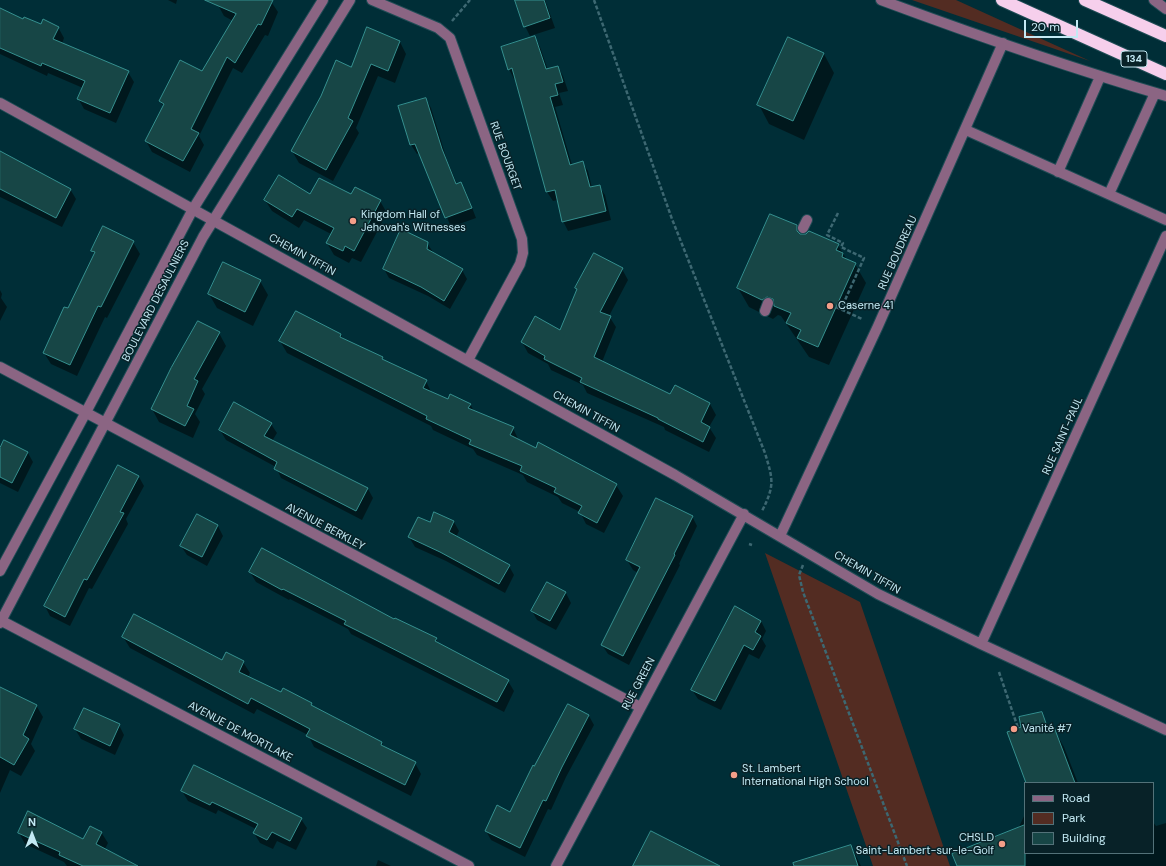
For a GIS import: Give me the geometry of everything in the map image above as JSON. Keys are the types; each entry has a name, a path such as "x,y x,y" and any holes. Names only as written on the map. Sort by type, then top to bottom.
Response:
{"highway":[{"name":"134","path":"1002,0 1166,74"},
{"path":"1085,0 1166,36"}],"street":[{"name":"BOULEVARD DESAULNIERS","path":"0,571 86,414 193,209 323,0"},
{"name":"BOULEVARD DESAULNIERS","path":"0,621 213,220 350,0"},
{"path":"372,0 443,30"},
{"path":"881,0 1100,77 1166,96"},
{"path":"1154,0 1166,9"},
{"name":"RUE BOURGET","path":"443,30 452,43 519,230 523,248 522,259 518,269 468,360"},
{"name":"RUE BOUDREAU","path":"780,536 875,333 1003,44"},
{"path":"1058,172 1100,77"},
{"path":"1109,194 1155,93"},
{"name":"CHEMIN TIFFIN","path":"0,103 468,360 744,514 878,594 981,644 1166,730"},
{"path":"966,130 1166,220"},
{"name":"RUE SAINT-PAUL","path":"981,644 1166,236"},
{"name":"AVENUE BERKLEY","path":"0,367 105,425 640,707"},
{"name":"RUE GREEN","path":"556,866 744,514"},
{"name":"AVENUE DE MORTLAKE","path":"0,621 469,866"}],"path":[{"path":"443,30 470,0"},
{"path":"594,0 672,219 765,453 770,470 772,485 765,505"},
{"path":"838,213 827,235 843,243 841,247 864,258 841,309"},
{"path":"836,307 862,319"},
{"path":"800,569 799,579 802,592 907,866"},
{"path":"999,672 1018,728"}],"green space":[{"path":"912,0 956,0 1090,61"},
{"path":"765,553 860,602 950,866 873,866"}],"building":[{"path":"205,0 273,0 261,25 258,24 235,63 227,57 191,129 199,133 183,161 145,141 164,104 159,101 180,60 202,71 236,14"},
{"path":"515,0 544,0 550,18 524,27"},
{"path":"0,8 23,19 24,17 41,24 43,19 59,27 53,39 129,71 110,113 77,99 85,81 42,63 41,66 0,48"},
{"path":"367,27 400,41 388,71 371,64 348,118 353,121 326,170 291,151 321,96 336,60 351,67"},
{"path":"535,36 546,69 558,66 563,82 555,84 558,95 550,97 570,165 583,161 590,187 600,185 606,211 562,222 555,190 546,192 512,68 508,70 501,47"},
{"path":"788,37 824,53 793,121 757,105"},
{"path":"426,98 442,149 456,184 461,182 472,208 445,218 415,144 410,145 398,106"},
{"path":"0,151 71,189 56,218 0,189"},
{"path":"279,175 310,194 319,178 351,194 355,187 381,200 354,251 345,246 343,251 326,243 334,228 297,209 292,217 264,200"},
{"path":"770,214 797,225 797,231 800,234 806,234 809,231 839,244 836,250 843,253 842,257 856,263 818,347 797,338 801,330 786,323 791,313 774,306 773,299 767,297 762,300 737,288"},
{"path":"103,226 134,241 101,307 98,306 70,365 43,353 64,307 68,308 95,252 91,251"},
{"path":"401,229 428,242 427,249 463,269 444,301 421,287 383,269"},
{"path":"594,253 623,268 600,312 611,316 594,357 670,394 675,385 710,403 701,422 710,427 703,442 658,418 580,382 582,378 544,359 545,356 521,342 535,316 560,330 577,289 575,288"},
{"path":"223,262 261,280 245,312 208,294"},
{"path":"296,311 341,334 340,337 427,380 423,388 448,399 450,394 471,404 468,408 514,427 510,435 536,448 538,442 617,484 597,523 578,513 582,506 554,492 556,488 520,471 522,466 469,444 471,440 426,419 427,416 279,341"},
{"path":"198,321 220,332 194,379 198,381 187,406 194,409 185,426 151,409 171,368"},
{"path":"234,402 272,423 264,436 368,488 356,511 274,469 277,462 219,430"},
{"path":"4,440 28,452 12,483 0,477 0,448"},
{"path":"118,465 139,476 120,512 124,513 87,580 84,579 65,617 44,606"},
{"path":"656,498 693,516 674,554 675,555 623,656 601,645 640,567 626,560"},
{"path":"434,512 454,521 449,532 510,565 499,584 440,552 408,537 418,517 430,522"},
{"path":"197,514 218,525 202,557 180,546"},
{"path":"262,548 394,619 395,618 437,638 435,641 509,680 497,702 344,624 346,621 249,572"},
{"path":"547,582 566,592 550,621 531,611"},
{"path":"735,606 761,621 755,632 761,636 753,650 744,645 715,701 691,690"},
{"path":"134,614 222,660 226,652 244,661 239,672 281,692 283,688 312,703 311,705 382,742 381,745 416,762 405,785 306,736 310,729 251,698 248,704 122,637"},
{"path":"0,687 37,705 23,735 29,739 14,765 0,757"},
{"path":"568,704 589,715 546,801 543,800 520,848 485,831 497,805 510,812 533,765 534,766"},
{"path":"84,708 120,724 110,746 74,729"},
{"path":"1042,712 1048,729 1054,727 1075,782 1026,782 1007,732 1021,727 1019,717"},
{"path":"194,765 302,818 290,841 272,832 267,840 253,833 258,824 212,802 210,805 181,791"},
{"path":"28,811 83,839 90,826 102,832 96,844 138,866 83,866 59,855 60,852 18,833"},
{"path":"1024,825 1025,866 957,866 952,854"},
{"path":"651,831 720,866 633,866"},
{"path":"851,845 858,866 794,866 793,863"}],"place":[{"name":"Kingdom Hall of Jehovah's Witnesses","path":"353,221"},
{"name":"Caserne 41","path":"830,306"},
{"name":"Vanité #7","path":"1014,729"},
{"name":"St. Lambert International High School","path":"734,775"},
{"name":"CHSLD Saint-Lambert-sur-le-Golf","path":"1002,844"}]}
